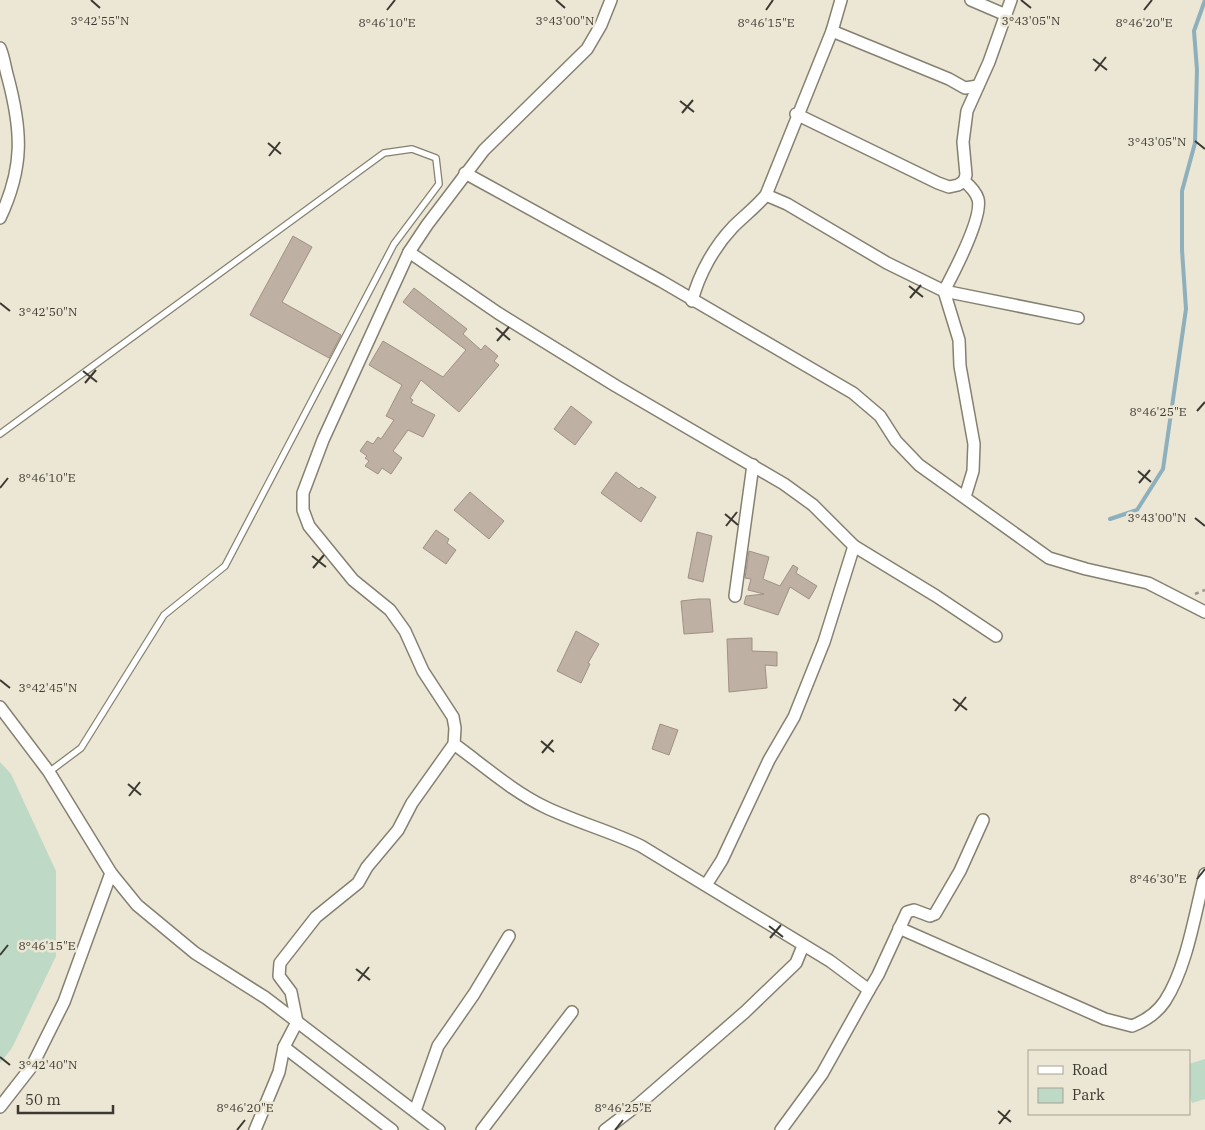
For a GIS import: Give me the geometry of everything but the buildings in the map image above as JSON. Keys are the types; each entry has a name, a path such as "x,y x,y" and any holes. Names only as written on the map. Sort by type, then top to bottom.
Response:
{"street":[{"path":"255,1130 279,1072 284,1047 297,1022 290,992 279,976 280,963 316,918 358,883 367,867 398,830 412,803 454,744 455,728 453,717 423,671 405,631 390,610 353,580 309,526 303,510 303,493 323,440 410,252 465,173 484,150 587,49 601,25 611,0"},
{"path":"692,301 696,286 719,243 735,225 752,211 766,194 796,114 832,31 841,0"},
{"path":"971,0 1006,15"},
{"path":"796,114 938,183 949,187 958,185 964,180 966,170 963,142 967,111 1011,0"},
{"path":"832,31 942,76 965,88 978,86"},
{"path":"0,48 16,105 19,127 19,152 8,202 0,218"},
{"path":"465,173 692,301 862,400 880,416 896,440 919,465 1049,558 1086,569 1148,583 1205,612"},
{"path":"964,180 973,189 979,206 966,244 944,292 959,340 960,366 974,444 972,471 965,497"},
{"path":"766,194 901,271 944,292 1078,318"},
{"path":"410,252 498,313 616,386 784,484 813,505 854,546 936,596 996,636"},
{"path":"735,596 753,465"},
{"path":"706,885 722,860 769,760 794,717 824,642 854,546"},
{"path":"0,707 49,772 111,873 137,905 165,930 297,1022 439,1130"},
{"path":"454,744 522,794 545,807 619,835 706,885 830,961 869,990"},
{"path":"781,1130 822,1074 878,975 899,928 910,910 930,916 935,914 960,870 983,820"},
{"path":"0,1107 32,1066 64,1002 111,873"},
{"path":"899,928 1105,1019 1132,1026 1145,1021 1166,1000 1182,962 1205,874"},
{"path":"415,1111 438,1046 474,994 510,936"},
{"path":"605,1130 639,1104 745,1012 796,963 803,946"},
{"path":"482,1130 572,1012"},
{"path":"284,1047 392,1130"}],"lane":[{"path":"0,434 384,154 412,149 436,158 439,184 394,244 225,566 164,615 81,748 49,772"}],"green space":[{"path":"0,762 11,774 56,871 56,956 12,1048 0,1063"},
{"path":"1205,1059 1205,1099 1192,1103 1190,1097 1190,1064"}],"waterway":[{"path":"1110,519 1137,510 1163,469 1186,309 1182,250 1182,191 1195,143 1197,70 1194,31 1205,0"}]}
